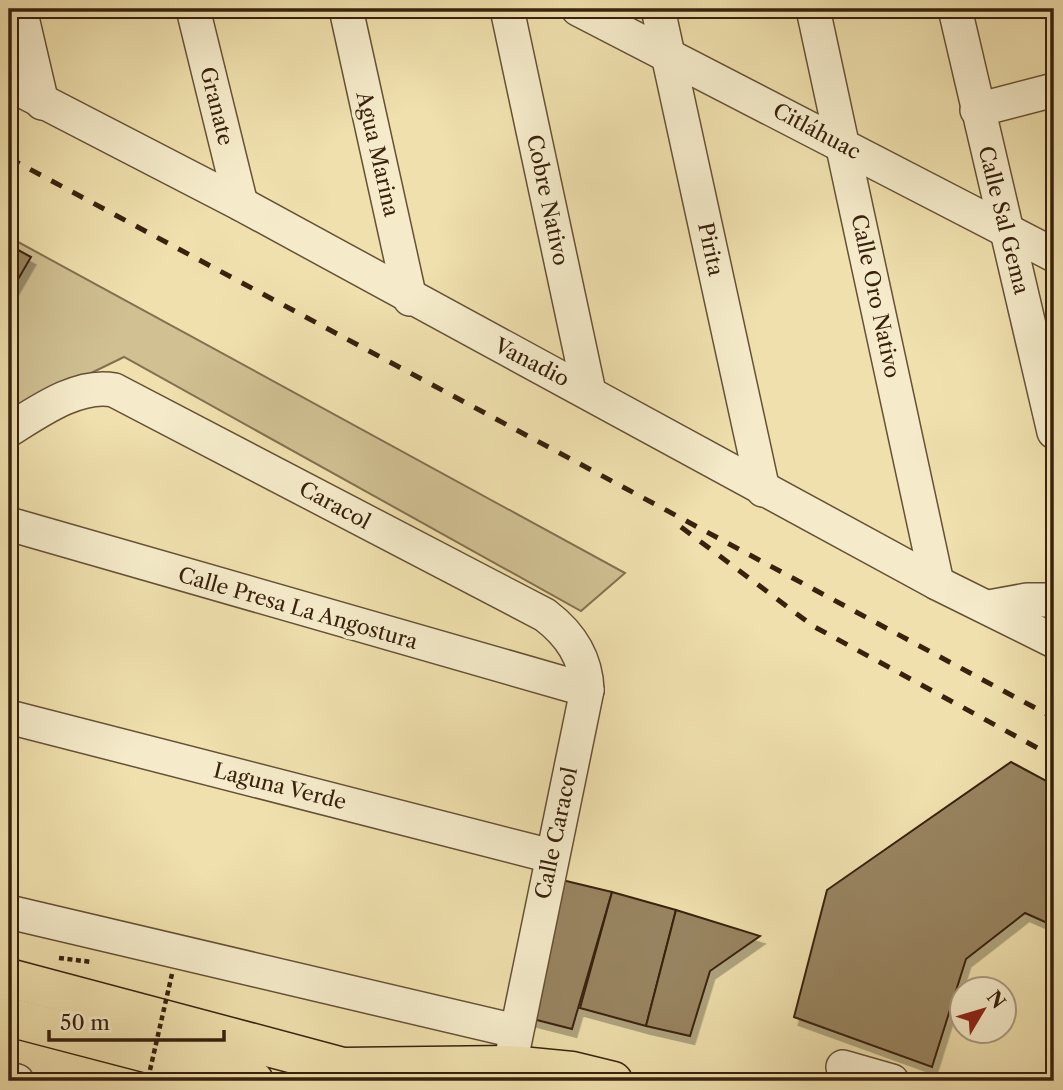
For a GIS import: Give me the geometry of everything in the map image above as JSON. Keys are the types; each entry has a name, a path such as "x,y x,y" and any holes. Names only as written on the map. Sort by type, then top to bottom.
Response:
{"main road":[{"path":"9,978 343,1067 513,1048 562,1070 613,1081"},
{"path":"9,1017 254,1081"}],"street":[{"path":"20,9 42,103"},
{"name":"Granate","path":"192,9 241,204"},
{"name":"Agua Marina","path":"346,9 410,299"},
{"name":"Cobre Nativo","path":"507,9 589,392"},
{"name":"Citláhuac","path":"578,9 668,53 1054,255"},
{"name":"Pirita","path":"658,9 764,490"},
{"name":"Calle Oro Nativo","path":"814,9 937,583"},
{"name":"Calle Sal Gema","path":"954,9 1054,432"},
{"name":"Vanadio","path":"9,84 241,204 410,299 589,392 937,583 1054,641"},
{"path":"977,110 1054,90"},
{"name":"Caracol","path":"9,430 90,388 104,388 126,395 545,615"},
{"name":"Calle Presa La Angostura","path":"9,524 587,690"},
{"path":"989,607 1027,600 1054,600"},
{"name":"Calle Caracol","path":"513,1048 587,690 585,669 574,643 561,627 545,615"},
{"name":"Laguna Verde","path":"9,717 551,856"},
{"path":"9,912 513,1048"},
{"path":"843,1067 892,1081"},
{"path":"9,1079 17,1081"}],"path":[{"path":"150,1070 172,974"}],"shaded area":[{"path":"9,237 625,573 581,611 124,357 9,413"}],"building":[{"path":"9,245 31,257 13,288 9,286"},
{"path":"1011,762 1054,785 1054,926 1025,913 966,959 961,974 948,974 948,1016 932,1067 794,1017 827,890"},
{"path":"562,880 612,892 572,1029 525,1017"},
{"path":"612,892 676,910 646,1026 580,1008"},
{"path":"676,910 760,936 710,971 690,1036 646,1026"}],"railway":[{"path":"9,158 1054,718"},
{"path":"681,527 813,626 1054,757"}]}
